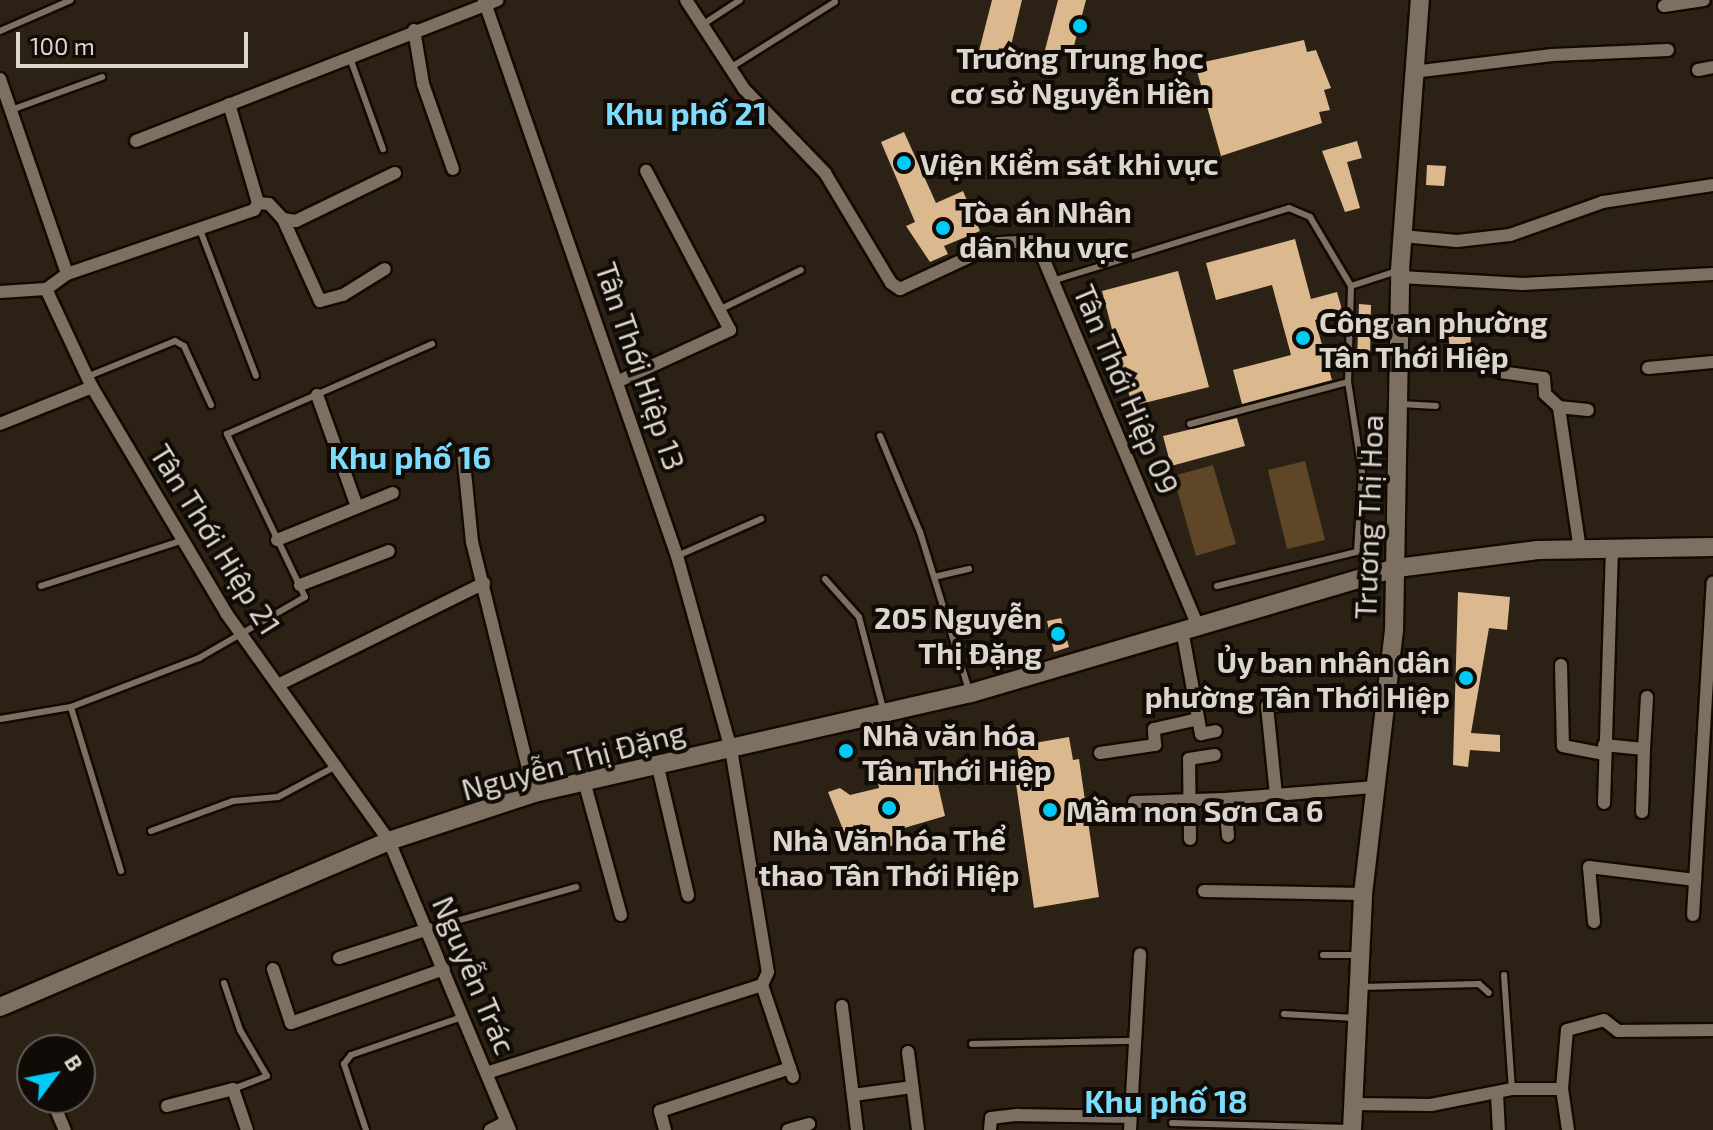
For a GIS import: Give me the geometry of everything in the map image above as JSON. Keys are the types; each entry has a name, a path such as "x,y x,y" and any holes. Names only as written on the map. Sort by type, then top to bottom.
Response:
{"street":[{"name":"Tân Thới Hiệp 09","path":"686,0 730,68 825,173 891,283 900,289 1022,239 1036,241 1191,632 1198,719"},
{"name":"Trương Thị Hoa","path":"1352,1129 1363,894 1397,568 1400,274 1420,0"},
{"path":"1664,6 1704,0"},
{"path":"136,141 489,1"},
{"name":"Tân Thới Hiệp 13","path":"489,1 621,380 677,556 731,749 768,972 762,985"},
{"path":"414,30 423,84 453,169"},
{"path":"1413,72 1552,55 1668,50"},
{"path":"1698,70 1713,67"},
{"path":"0,79 67,274"},
{"path":"0,292 46,289 67,274 254,210 258,203 229,104"},
{"path":"621,380 723,337 730,330 646,171"},
{"path":"283,219 296,221 395,173"},
{"path":"1402,236 1457,241 1510,235 1603,202 1713,185"},
{"path":"258,203 269,204 283,219 320,301 343,295 385,269"},
{"path":"1400,274 1523,284 1713,274"},
{"name":"Tân Thới Hiệp 21","path":"46,289 90,382 183,540 242,634 389,841"},
{"path":"1648,368 1713,362"},
{"path":"1500,372 1544,378 1545,394 1559,407 1588,410"},
{"path":"0,424 90,382"},
{"path":"317,395 357,507"},
{"path":"1559,407 1580,550"},
{"path":"463,452 472,542 534,793"},
{"path":"277,540 393,493"},
{"name":"Nguyễn Thị Đặng","path":"0,1007 389,841 534,793 971,693 1191,632 1397,568 1580,550 1713,547"},
{"path":"1604,803 1612,550"},
{"path":"300,585 389,551"},
{"path":"278,685 484,583"},
{"path":"1693,915 1707,782 1713,583"},
{"path":"1561,665 1563,746 1644,749"},
{"path":"1642,812 1647,697"},
{"path":"1276,795 1267,706 1296,704"},
{"path":"1100,753 1155,745 1154,729 1198,719 1201,734 1216,731"},
{"path":"1190,839 1189,759 1215,755"},
{"path":"657,763 688,895"},
{"path":"584,781 621,915"},
{"path":"1134,802 1225,799 1373,787"},
{"path":"1225,799 1228,836"},
{"name":"Nguyễn Trác","path":"389,841 466,1015 508,1126"},
{"path":"1594,922 1589,867 1695,880"},
{"path":"1204,891 1363,894"},
{"path":"339,958 428,929"},
{"path":"990,1130 991,1118 1017,1115 1130,1124 1140,954"},
{"path":"273,969 291,1023 444,969"},
{"path":"489,1072 762,985 792,1072 660,1111 665,1130"},
{"path":"842,1006 857,1130"},
{"path":"1568,1130 1562,1089 1567,1030 1604,1020 1618,1031 1713,1030"},
{"path":"908,1052 918,1130"},
{"path":"853,1095 912,1087"},
{"path":"167,1106 233,1089 247,1130"},
{"path":"1355,1104 1431,1105 1512,1089 1562,1089"},
{"path":"1497,1094 1499,1130"},
{"path":"788,1130 809,1124"},
{"path":"490,1130 508,1126"}],"lane":[{"path":"0,31 71,0"},
{"path":"702,25 740,0"},
{"path":"730,68 835,2"},
{"path":"349,54 383,149"},
{"path":"11,110 102,77"},
{"path":"1052,281 1289,208 1310,217 1351,286 1348,382 1362,472 1357,552 1217,586"},
{"path":"200,229 256,376"},
{"path":"719,310 801,270"},
{"path":"1351,286 1400,274"},
{"path":"90,382 175,341 184,346 211,405"},
{"path":"0,719 71,707 242,634 305,597 224,438 432,344"},
{"path":"1190,424 1348,382"},
{"path":"1400,404 1436,406"},
{"path":"880,436 934,577 971,693"},
{"path":"677,556 761,519"},
{"path":"41,586 183,540"},
{"path":"934,577 969,569"},
{"path":"825,579 859,617 884,715"},
{"path":"71,707 121,871"},
{"path":"151,831 233,801 278,797 336,766"},
{"path":"428,929 576,887"},
{"path":"1323,955 1360,955"},
{"path":"1504,975 1512,1089"},
{"path":"224,983 240,1030 267,1076 233,1089"},
{"path":"1359,987 1479,984 1489,993"},
{"path":"1284,1014 1358,1018"},
{"path":"366,1130 344,1064 351,1055 466,1015"},
{"path":"972,1044 1134,1041"},
{"path":"1172,1123 1352,1129"}],"shaded area":[{"path":"1305,461 1325,540 1287,549 1268,470"},
{"path":"1213,465 1236,544 1196,556 1173,476"}],"building":[{"path":"992,0 1022,0 1008,58 979,51"},
{"path":"1058,0 1086,0 1071,57 1045,50"},
{"path":"1304,40 1307,52 1316,50 1331,88 1324,90 1330,110 1319,112 1322,123 1221,156 1195,64"},
{"path":"904,132 936,203 963,191 980,231 944,246 948,254 930,262 906,226 915,222 881,142"},
{"path":"1357,141 1362,158 1347,162 1360,208 1345,212 1322,151"},
{"path":"1427,165 1446,166 1444,186 1426,185"},
{"name":"Công an phường Tân Thới Hiệp","path":"1295,239 1311,299 1337,292 1343,313 1315,320 1332,380 1242,404 1233,370 1291,355 1272,285 1216,300 1206,263"},
{"path":"1178,271 1209,387 1132,406 1102,291"},
{"path":"1359,304 1371,305 1370,361 1357,361"},
{"path":"1470,318 1471,347 1450,349 1446,319"},
{"path":"1237,418 1245,446 1171,466 1163,436"},
{"path":"1458,592 1510,597 1507,630 1489,628 1471,733 1500,735 1500,752 1470,750 1468,767 1453,765"},
{"name":"205 Nguyễn Thị Đặng","path":"1061,618 1069,647 1054,652 1047,621"},
{"path":"1069,737 1073,760 1079,759 1099,897 1034,908 1014,770 1020,768 1017,746"},
{"name":"Nhà Văn hóa Thể thao Tân Thới Hiệp","path":"933,763 945,816 894,831 898,844 863,854 858,834 846,837 828,792 840,788 850,795 879,788 877,777"}],"place":[{"name":"Trường Trung học cơ sở Nguyễn Hiền","path":"1080,26"},
{"name":"Viện Kiểm sát khi vực","path":"904,163"},
{"name":"Tòa án Nhân dân khu vực","path":"943,228"},
{"name":"Công an phường Tân Thới Hiệp","path":"1303,338"},
{"name":"205 Nguyễn Thị Đặng","path":"1058,634"},
{"name":"Ủy ban nhân dân phường Tân Thới Hiệp","path":"1466,678"},
{"name":"Nhà văn hóa Tân Thới Hiệp","path":"846,751"},
{"name":"Nhà Văn hóa Thể thao Tân Thới Hiệp","path":"889,808"},
{"name":"Mầm non Sơn Ca 6","path":"1050,810"}],"district":[{"name":"Khu phố 21","path":"686,112"},
{"name":"Khu phố 16","path":"410,456"},
{"name":"Khu phố 18","path":"1166,1100"}]}
